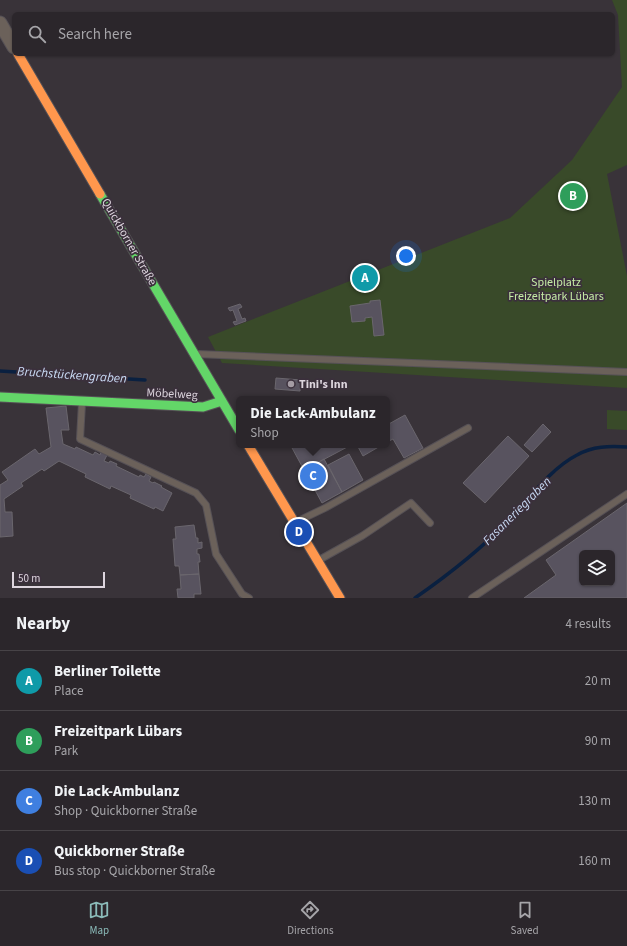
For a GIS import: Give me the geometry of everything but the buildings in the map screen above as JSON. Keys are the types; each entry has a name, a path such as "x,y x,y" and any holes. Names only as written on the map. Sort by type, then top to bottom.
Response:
{"street":[{"path":"0,23 12,44"},
{"name":"Quickborner Straße","path":"19,56 236,425"},
{"name":"Möbelweg","path":"0,397 204,407 222,401"},
{"path":"250,448 340,598"}],"lane":[{"path":"194,354 227,354 627,372"},
{"path":"82,401 80,439 196,493 206,505 216,554 242,594 249,598"},
{"path":"294,523 325,508 468,428"},
{"path":"472,598 627,494"},
{"path":"317,561 362,536 410,503 430,523"}],"green space":[{"name":"Spielplatz Freizeitpark Lübars","path":"612,0 627,0 627,165 607,174 627,276 627,388 222,363 208,337 510,218 572,160 622,87 618,15"},
{"path":"607,410 627,411 627,430 607,429"}],"waterway":[{"name":"Bruchstückengraben","path":"0,371 145,380"},
{"name":"Fasaneriegraben","path":"415,598 474,553 507,522 549,476 567,461 583,452 595,448 627,447"}],"traffic: fast":[{"path":"100,194 236,425"},
{"path":"0,397 203,407 222,401"}],"traffic: slow":[{"path":"19,56 100,194"},
{"path":"250,448 340,598"}],"place":[{"name":"Freizeitpark Lübars","path":"573,196"},
{"name":"Berliner Toilette","path":"365,278"},
{"name":"Tini's Inn","path":"291,384"},
{"name":"Die Lack-Ambulanz","path":"313,476"},
{"name":"Quickborner Straße","path":"299,532"}]}
